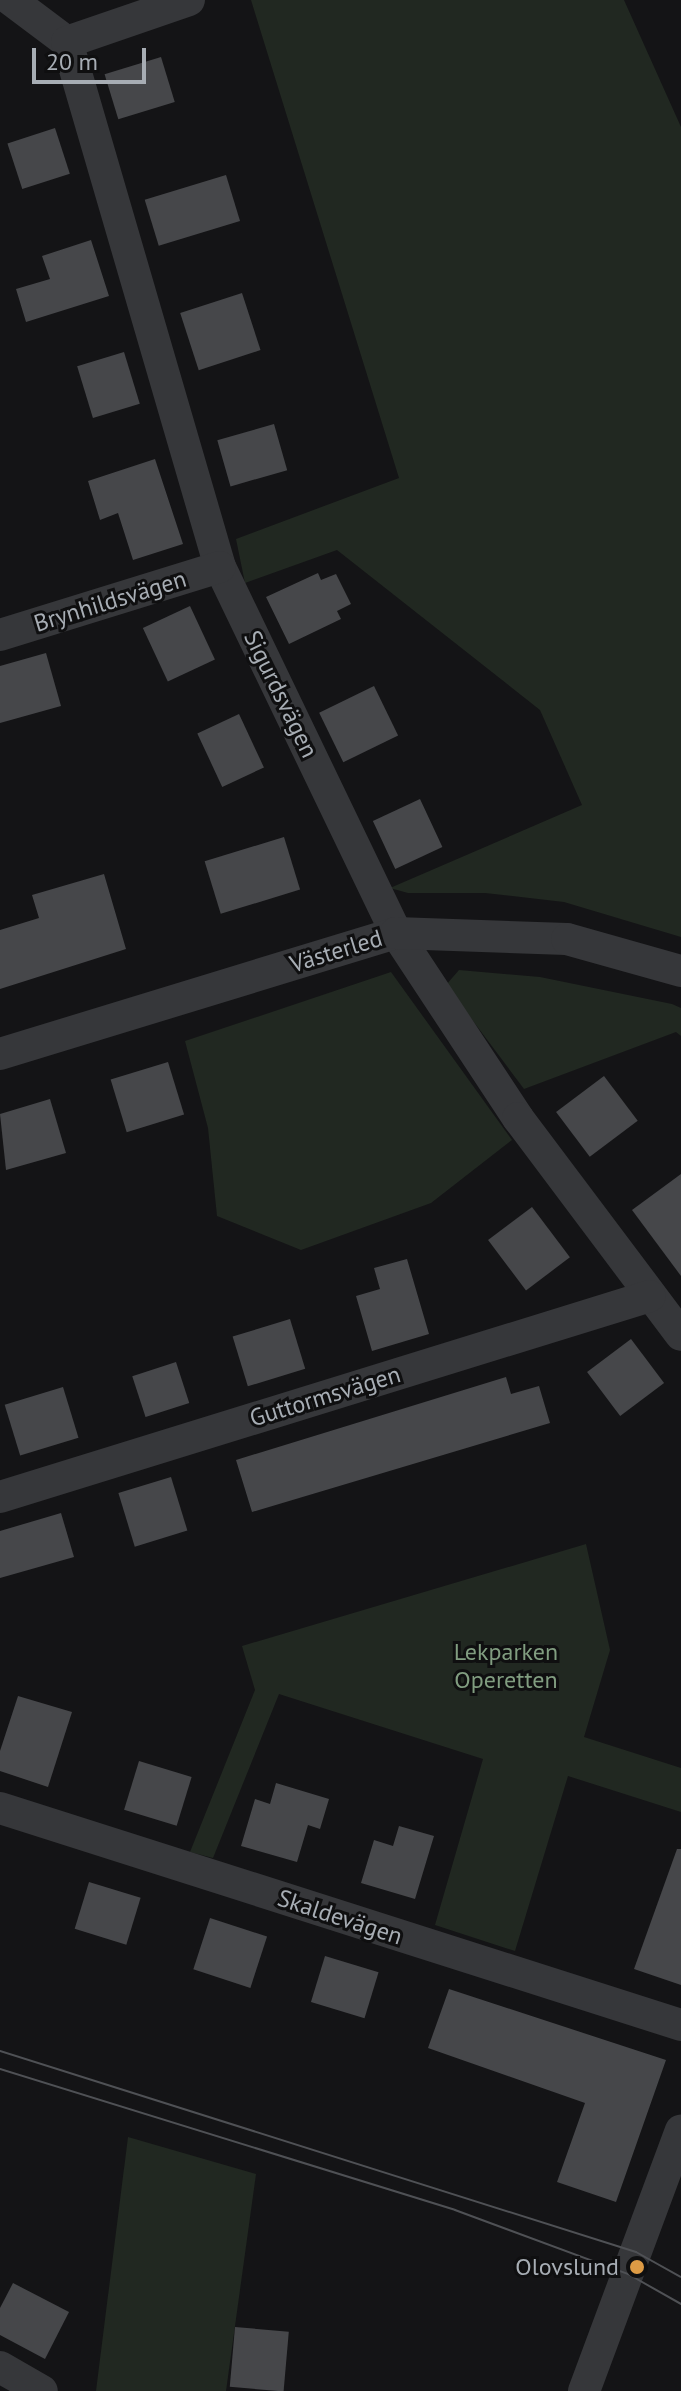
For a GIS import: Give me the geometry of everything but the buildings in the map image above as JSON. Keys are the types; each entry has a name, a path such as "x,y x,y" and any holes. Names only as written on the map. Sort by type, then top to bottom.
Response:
{"street":[{"path":"11,0 67,42 189,0"},
{"name":"Sigurdsvägen","path":"67,42 220,567 396,933 518,1118 681,1335"},
{"name":"Brynhildsvägen","path":"0,635 220,567"},
{"name":"Västerled","path":"0,1054 396,933 567,939 681,971"},
{"name":"Guttormsvägen","path":"0,1497 650,1296"},
{"name":"Skaldevägen","path":"0,1808 681,2025"},
{"path":"584,2391 681,2130"},
{"path":"0,2367 42,2391"}],"green space":[{"path":"251,0 624,0 681,127 681,937 564,902 485,893 408,893 390,888 582,805 540,710 337,550 245,583 236,539 399,478"},
{"path":"459,970 540,977 672,1004 681,1008 681,1036 676,1032 524,1089 446,985"},
{"path":"391,972 512,1140 431,1203 301,1250 217,1216 208,1128 185,1041"},
{"name":"Lekparken Operetten","path":"586,1544 610,1650 584,1737 681,1768 681,1812 568,1776 515,1951 435,1925 483,1759 279,1694 213,1858 190,1852 255,1690 242,1646"},
{"path":"128,2137 256,2174 226,2391 96,2391"}],"tram line":[{"path":"0,2051 636,2252 681,2277"},
{"path":"0,2069 455,2210 628,2274 681,2304"}],"place":[{"name":"Olovslund","path":"637,2267"}]}
